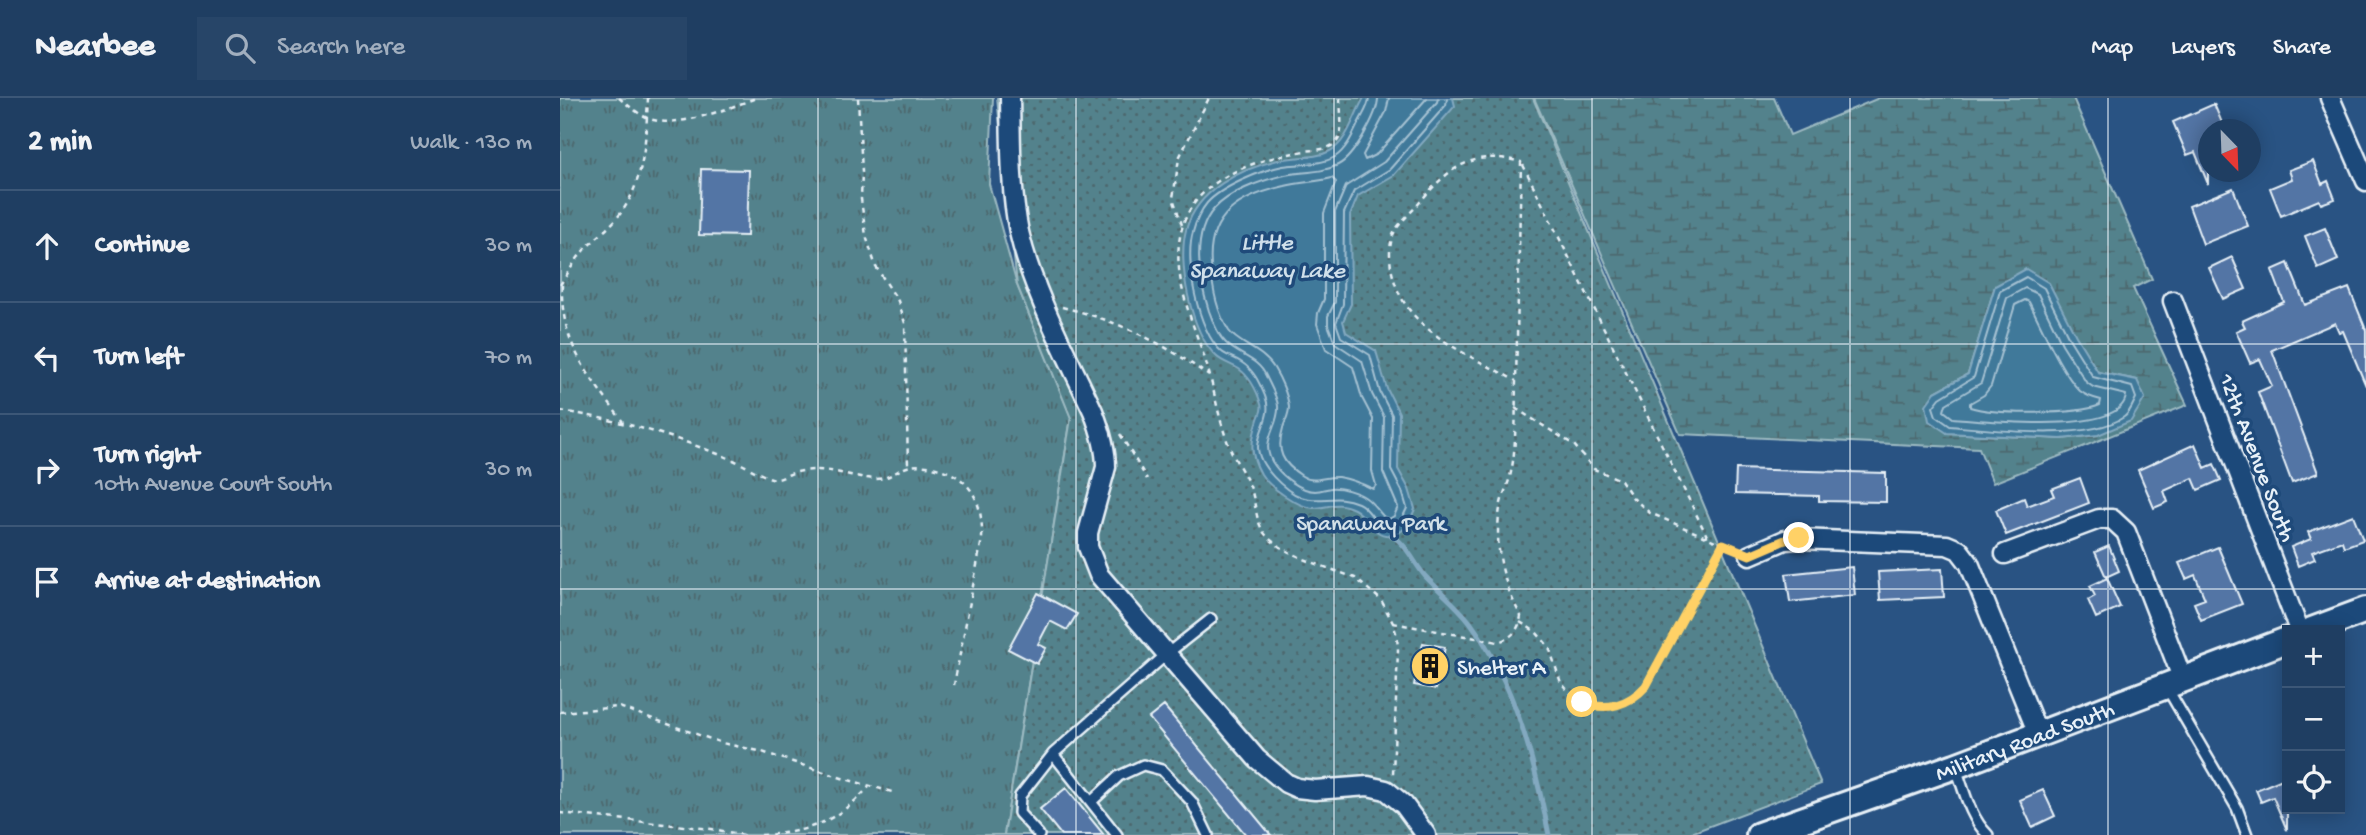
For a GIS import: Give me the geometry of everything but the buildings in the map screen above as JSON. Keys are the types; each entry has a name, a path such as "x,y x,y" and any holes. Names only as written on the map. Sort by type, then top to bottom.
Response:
{"main road":[{"path":"2326,625 2366,610"},
{"name":"Military Road South","path":"1759,835 1955,766 2282,642"}],"street":[{"path":"1010,98 1012,173 1019,232 1029,267 1093,411 1106,457 1106,467 1091,520 1088,547 1099,575 1257,759 1286,783 1297,788 1315,790 1368,786 1386,790 1404,805 1426,835"},
{"path":"2330,98 2366,181"},
{"name":"12th Avenue South","path":"2172,301 2297,625"},
{"path":"2006,554 2099,519 2112,519 2126,531 2175,683"},
{"path":"1750,555 1785,540 1799,538 1953,546 1969,563 2039,734"}],"lane":[{"path":"1040,835 1018,813 1020,796 1053,754 1211,619"},
{"path":"2175,683 2237,808 2247,835"},
{"path":"1053,754 1117,835"},
{"path":"1091,802 1119,776 1143,765 1162,771 1192,802 1208,835"},
{"path":"1955,766 1978,824 1988,835"}],"path":[{"path":"619,98 647,118 660,122 685,120 756,98"},
{"path":"624,423 578,359 566,331 561,307 561,283 583,251 611,226 625,207 637,179 649,98"},
{"path":"858,98 860,199 866,236 876,267 898,301 905,323 908,467"},
{"path":"1182,226 1173,198 1179,158 1209,98"},
{"path":"1340,98 1340,137 1335,144 1280,156 1225,178 1200,196 1182,226 1179,250 1184,294 1229,446 1252,492 1258,519 1265,534 1282,548 1365,584 1381,600 1393,622 1398,650 1393,776"},
{"path":"1516,381 1433,335 1402,299 1393,279 1390,256 1394,233 1444,175 1464,163 1486,158 1498,157 1521,162"},
{"path":"1393,622 1498,642 1510,638 1520,622 1521,616 1505,581 1498,543 1500,507 1512,472 1521,162"},
{"path":"1521,162 1708,538"},
{"path":"1066,317 1062,307 1120,324 1166,347 1209,376"},
{"path":"1515,408 1574,445 1594,469 1620,480 1633,498 1650,513 1750,555"},
{"path":"560,411 624,423 730,458 775,479 782,479 791,473 830,470 877,479 894,476 908,467 934,467 963,479 972,491 983,519 982,539 954,685"},
{"path":"1114,424 1147,479"},
{"path":"1520,622 1536,632 1549,648 1554,657 1557,675 1574,697 1599,707 1624,703 1646,686 1723,544"},
{"path":"560,712 619,708 722,743 759,751 892,792"},
{"path":"761,835 796,832 822,824 851,807 870,786"},
{"path":"560,813 744,835"}],"green space":[{"path":"560,98 993,98 989,184 1017,285 1071,417 1004,835 560,835"},
{"name":"Spanaway Park","path":"997,98 1533,98 1821,784 1686,835 1004,835 1071,418 1017,285"},
{"path":"1534,98 1774,98 1790,135 1879,98 2073,98 2152,279 2133,288 2187,405 1993,483 1979,448 1680,434","holes":["1995,286 2076,337 2098,372 2137,380 2098,435 2061,439 1947,433 1935,392 1968,374"]}],"water":[{"name":"Little Spanaway Lake","path":"1364,98 1453,98 1455,106 1394,175 1358,196 1350,216 1351,304 1343,321 1346,332 1376,351 1387,389 1399,413 1398,469 1409,489 1415,509 1404,529 1392,535 1375,530 1359,512 1347,506 1313,508 1300,504 1277,490 1261,474 1254,460 1252,447 1262,406 1253,385 1243,372 1218,358 1199,331 1188,296 1183,260 1186,230 1200,203 1210,193 1222,183 1249,169 1284,159 1330,151 1342,141"},
{"path":"2026,269 2049,283 2098,372 2137,380 2145,398 2131,421 2098,435 2061,439 1947,433 1929,421 1926,405 1935,392 1968,374 1995,286"}],"waterway":[{"path":"1391,535 1405,548 1425,576 1470,622 1500,671 1530,751 1549,835"}],"place":[{"name":"Shelter A","path":"1430,666"}],"route":[{"path":"1582,702 1599,707 1615,706 1640,693 1723,544 1750,555 1785,540 1799,538"}]}
